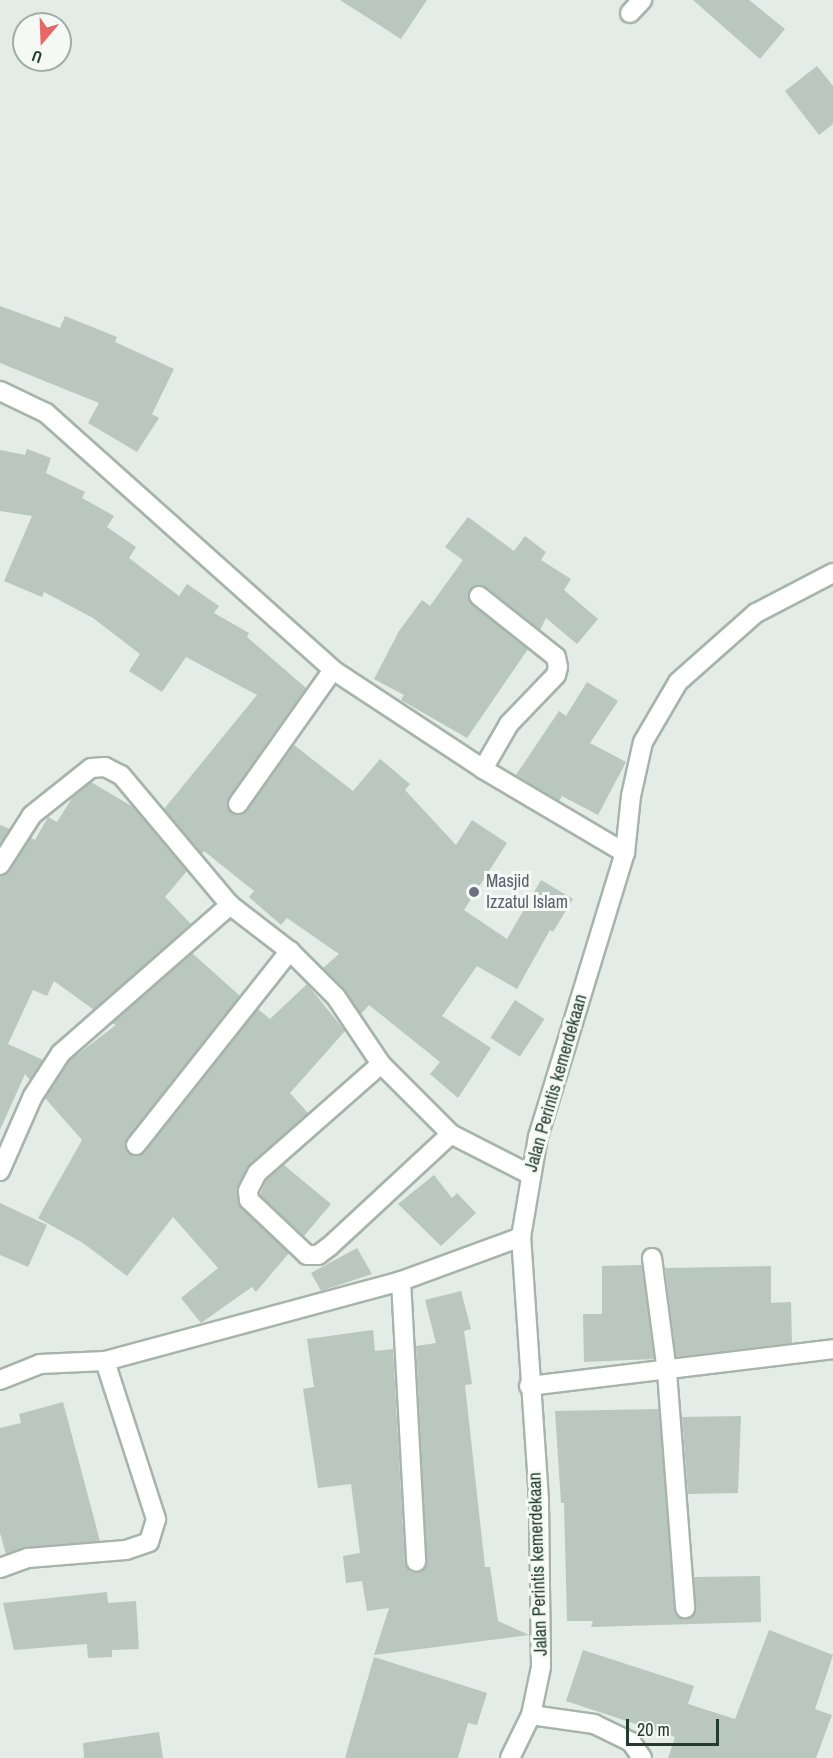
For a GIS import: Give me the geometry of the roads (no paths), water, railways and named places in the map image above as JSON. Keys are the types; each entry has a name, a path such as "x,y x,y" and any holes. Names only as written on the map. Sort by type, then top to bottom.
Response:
{"street":[{"path":"0,391 46,413 333,670 483,769 626,854"},
{"name":"Jalan Perintis kemerdekaan","path":"510,1758 531,1715 541,1667 539,1500 529,1386 521,1237 529,1174 552,1085 626,854 631,796 644,742 678,682 756,614 833,573"},
{"path":"479,596 556,657 558,667 556,675 509,724 483,769"},
{"path":"238,804 333,670"},
{"path":"0,865 32,815 91,768 105,768 121,775 230,905 290,951 336,997 381,1064 451,1134 529,1174"},
{"path":"0,1172 33,1096 61,1053 230,905"},
{"path":"136,1145 290,951"},
{"path":"381,1064 257,1173 248,1191 249,1200 307,1254 318,1255 451,1134"},
{"path":"0,1380 40,1364 105,1361 401,1281 521,1237"},
{"path":"652,1258 667,1372 685,1608"},
{"path":"401,1281 416,1562"},
{"path":"529,1386 667,1372 833,1349"},
{"path":"0,1568 28,1558 126,1550 149,1542 156,1519 105,1361"},
{"path":"531,1715 594,1724 631,1742 642,1758"}],"place":[{"name":"Masjid Izzatul Islam","path":"474,892"}]}
